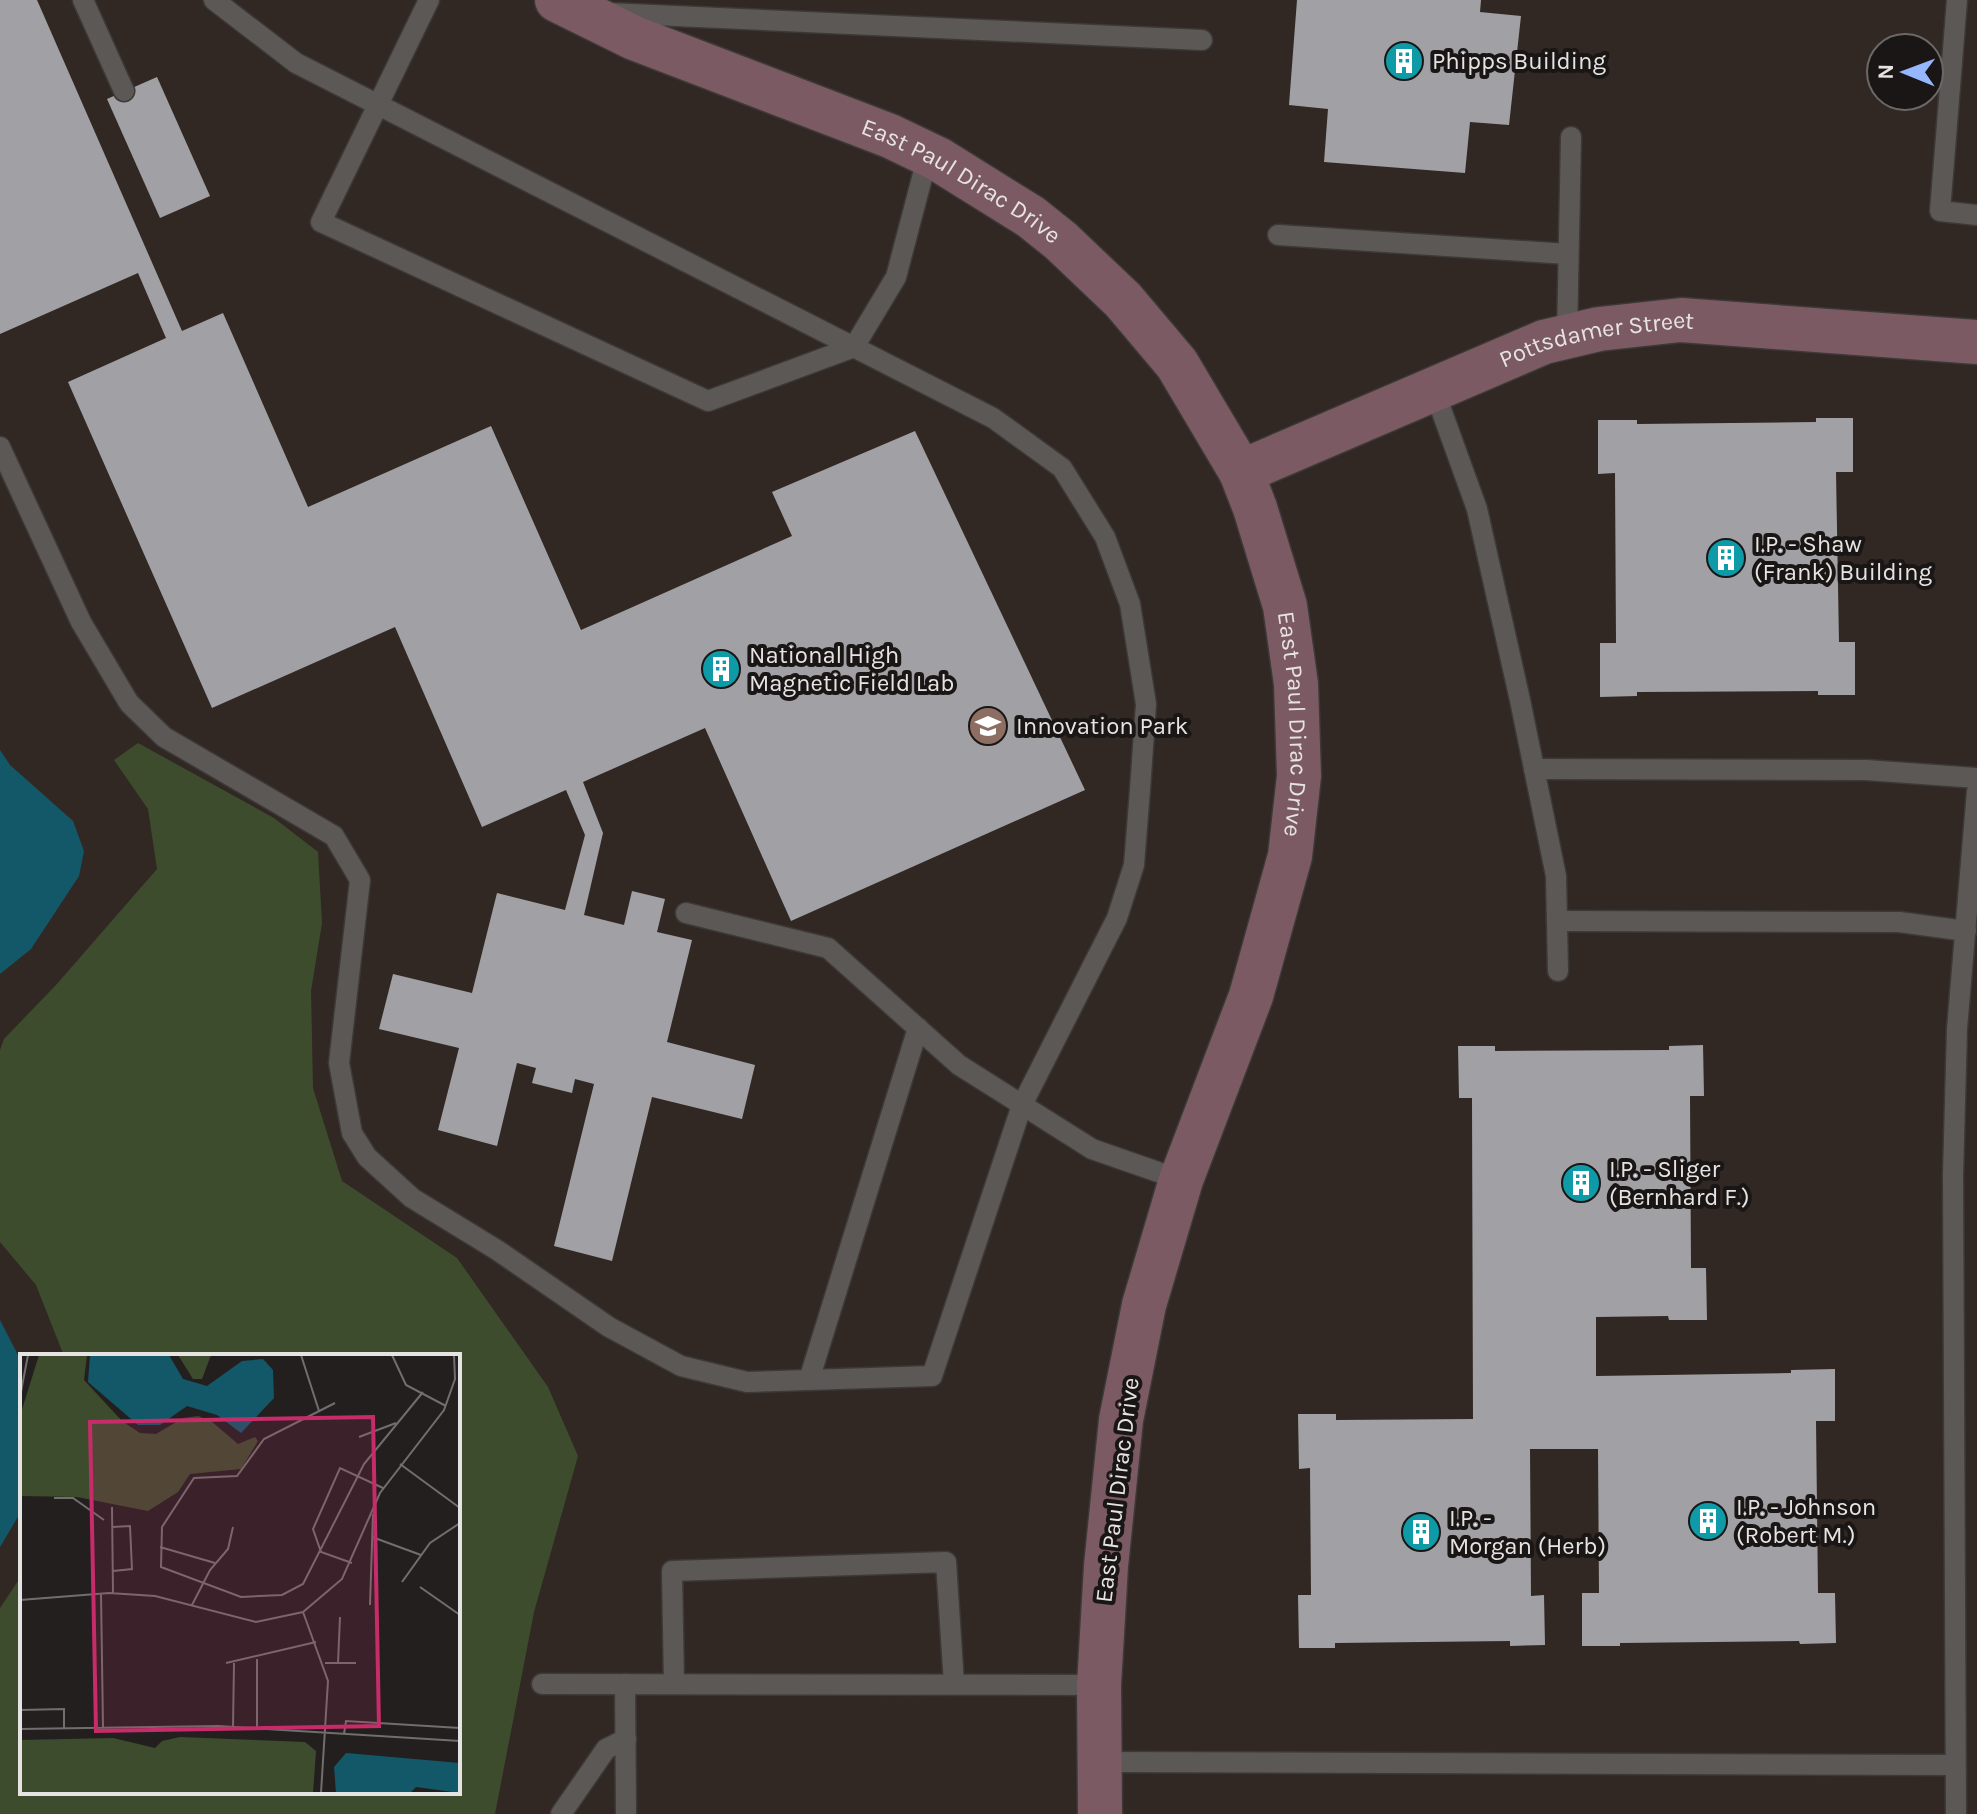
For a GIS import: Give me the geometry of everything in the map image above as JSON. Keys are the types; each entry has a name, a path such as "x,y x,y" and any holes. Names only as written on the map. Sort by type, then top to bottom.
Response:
{"street":[{"name":"East Paul Dirac Drive","path":"569,6 634,38 890,136 928,155 1031,217 1061,241 1123,300 1177,364 1241,472 1285,606 1296,684 1299,776 1290,856 1251,996 1181,1180 1144,1305 1121,1420 1106,1566 1099,1685 1100,1814"},
{"name":"Pottsdamer Street","path":"1241,472 1544,342 1599,329 1681,320 1977,342"}],"lane":[{"path":"83,0 124,91"},
{"path":"0,447 81,622 129,703 164,737 334,836 360,880 339,1063 352,1133 367,1157 412,1198 497,1250 609,1327 681,1366 747,1382 932,1376 1022,1105 1117,918 1134,865 1146,704 1130,604 1105,537 1062,468 993,418 296,63 214,0"},
{"path":"429,0 321,222 708,401 854,347 896,277 928,155"},
{"path":"766,20 774,0"},
{"path":"1957,0 1940,211 1977,215"},
{"path":"569,6 766,20 1202,40"},
{"path":"1567,337 1571,137"},
{"path":"1278,235 1568,254"},
{"path":"1434,390 1477,509 1534,769 1556,876 1558,971"},
{"path":"1534,769 1866,770 1977,778"},
{"path":"1956,1814 1953,1193 1957,1029 1977,791"},
{"path":"686,913 828,948 959,1065 1092,1149 1181,1180"},
{"path":"1557,921 1899,922 1966,931"},
{"path":"809,1380 918,1028"},
{"path":"674,1684 672,1571 946,1562 954,1684"},
{"path":"542,1684 1099,1685"},
{"path":"625,1684 626,1814"},
{"path":"561,1814 606,1749 626,1739"},
{"path":"1099,1762 1955,1765"}],"shaded area":[{"name":"Innovation Park","path":"0,0 1977,0 1977,1814 0,1814"}],"green space":[{"path":"138,743 274,818 318,852 322,923 311,991 313,1088 342,1181 457,1258 548,1387 578,1456 534,1612 495,1814 0,1814 0,1608 20,1578 20,1794 460,1794 460,1354 63,1354 36,1285 0,1242 0,1050 4,1039 56,985 157,869 148,809 114,760"}],"water":[{"path":"0,750 10,765 73,821 84,851 79,876 31,949 0,974"},
{"path":"0,1320 20,1359 20,1513 0,1547"}],"building":[{"name":"National High Magnetic Field Lab","path":"0,0 37,0 182,331 223,313 308,507 491,426 581,630 792,536 772,492 915,431 1085,790 791,921 705,728 583,782 603,833 584,915 624,925 632,891 665,899 657,932 692,940 667,1042 755,1065 742,1119 652,1097 612,1261 554,1246 594,1084 575,1079 572,1093 532,1083 536,1068 517,1063 497,1146 438,1130 459,1048 379,1029 393,974 472,993 497,893 565,910 585,835 566,790 482,827 395,627 212,708 68,382 166,338 138,273 0,334"},
{"name":"Phipps Building","path":"1297,0 1481,0 1480,12 1521,16 1509,125 1470,122 1465,173 1324,162 1328,109 1289,105"},
{"path":"157,77 210,196 160,218 107,99"},
{"name":"I.P. - Shaw (Frank) Building","path":"1816,418 1853,418 1853,472 1836,472 1839,642 1855,642 1855,695 1818,695 1818,691 1637,692 1637,696 1600,697 1600,643 1616,643 1615,473 1598,474 1598,420 1637,420 1637,424 1816,422"},
{"path":"1703,1045 1704,1096 1690,1096 1691,1268 1706,1268 1707,1320 1669,1320 1668,1316 1596,1317 1596,1376 1791,1373 1791,1370 1835,1369 1835,1421 1816,1421 1818,1593 1835,1593 1836,1643 1620,1643 1620,1646 1582,1646 1582,1593 1599,1593 1598,1449 1530,1449 1531,1596 1544,1595 1545,1645 1510,1646 1510,1641 1335,1643 1335,1648 1299,1648 1298,1595 1311,1595 1310,1468 1299,1469 1298,1414 1336,1414 1336,1420 1473,1419 1472,1098 1459,1098 1458,1046 1495,1046 1495,1051 1669,1050 1669,1046"}],"place":[{"name":"Phipps Building","path":"1404,61"},
{"name":"I.P. - Shaw (Frank) Building","path":"1726,558"},
{"name":"National High Magnetic Field Lab","path":"721,669"},
{"name":"Innovation Park","path":"988,726"},
{"name":"I.P. - Sliger (Bernhard F.)","path":"1581,1183"},
{"name":"I.P. - Johnson (Robert M.)","path":"1708,1521"},
{"name":"I.P. - Morgan (Herb)","path":"1421,1532"}]}
